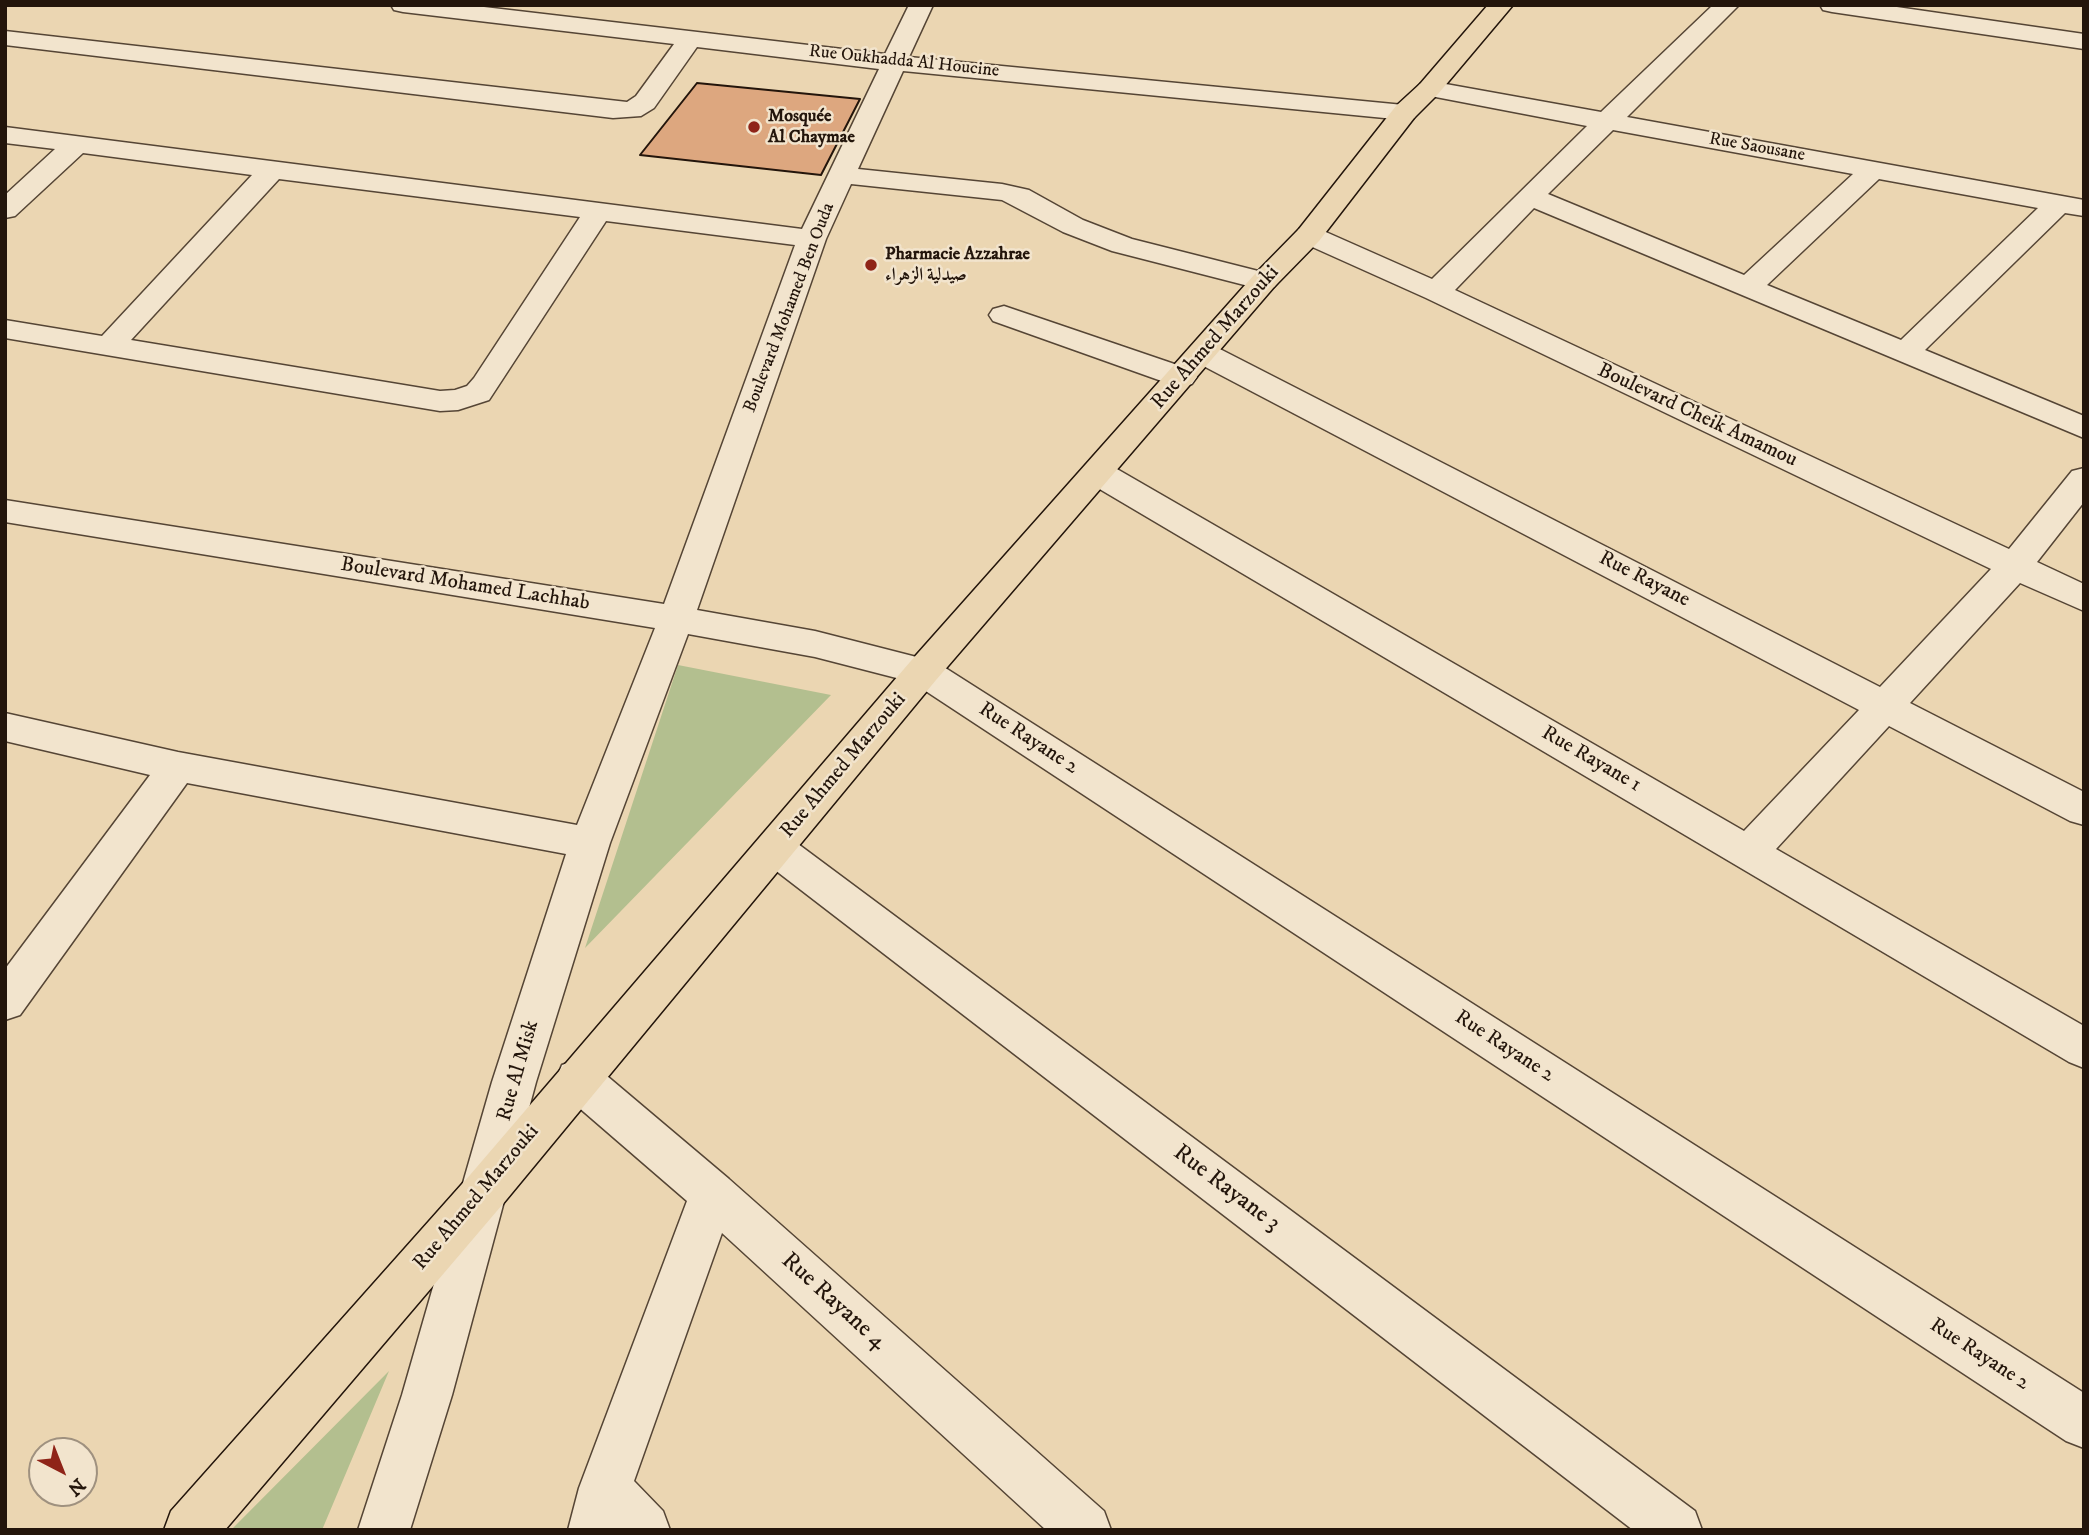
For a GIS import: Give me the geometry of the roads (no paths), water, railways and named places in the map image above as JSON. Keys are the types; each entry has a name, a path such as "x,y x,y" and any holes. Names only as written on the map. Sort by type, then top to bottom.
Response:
{"main road":[{"name":"Rue Ahmed Marzouki","path":"190,1530 486,1190 776,849 923,671 1264,281 1309,236 1417,100 1501,5"}],"street":[{"name":"Rue Oukhadda Al Houcine","path":"403,5 894,63 1417,100"},
{"name":"Boulevard Mohamed Ben Ouda","path":"676,619 812,239 922,5"},
{"path":"1436,292 1607,120 1727,5"},
{"path":"1832,5 2084,42"},
{"path":"5,38 613,110 632,110 645,102 691,38"},
{"name":"Rue Saousane","path":"1417,100 1607,120 2071,206"},
{"path":"5,135 812,239"},
{"path":"5,210 77,144"},
{"path":"110,345 273,169"},
{"path":"1749,286 1874,169"},
{"path":"842,175 1019,196 1073,226 1122,244 1264,281"},
{"path":"1530,196 2084,428"},
{"path":"1905,353 2071,206"},
{"path":"5,329 440,401 469,398 485,385 598,211"},
{"name":"Boulevard Cheik Amamou","path":"1309,236 1436,292 2084,599"},
{"name":"Rue Rayane","path":"1004,315 1192,365 1887,706 2084,810"},
{"name":"Rue Rayane 1","path":"1098,473 2084,1049"},
{"path":"1749,852 2014,567 2084,479"},
{"name":"Boulevard Mohamed Lachhab","path":"5,511 676,619 815,644 923,671"},
{"name":"Rue Al Misk","path":"384,1530 427,1395 514,1082 590,843 676,619"},
{"name":"Rue Rayane 2","path":"923,671 2084,1423"},
{"path":"5,727 178,767 590,843"},
{"path":"5,1002 178,767"},
{"name":"Rue Rayane 3","path":"776,849 1676,1530"},
{"name":"Rue Rayane 4","path":"578,1079 713,1194 1085,1530"},
{"path":"644,1530 599,1509 713,1194"}],"place":[{"name":"Mosquée Al Chaymae","path":"754,127"},
{"name":"Pharmacie Azzahrae صيدلية الزهراء","path":"871,265"}]}
